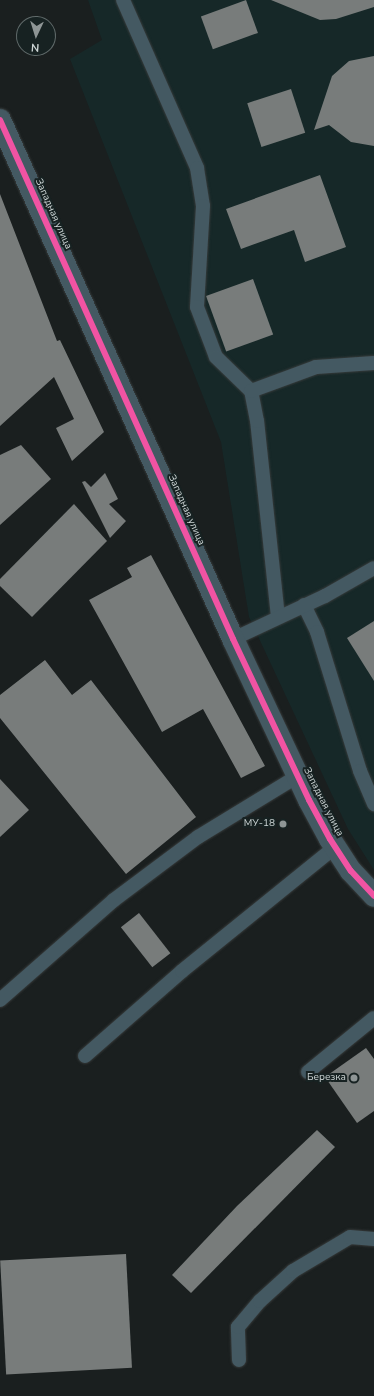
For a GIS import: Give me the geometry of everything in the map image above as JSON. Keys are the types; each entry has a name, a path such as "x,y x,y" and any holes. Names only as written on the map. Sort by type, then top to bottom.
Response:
{"street":[{"name":"Западная улица","path":"0,120 233,639 298,776 335,847 351,871 374,896"}],"lane":[{"path":"123,0 197,168 203,206 197,307 216,357 251,391 260,448 278,617"},
{"path":"251,391 316,367 374,364"},
{"path":"233,639 304,606 374,568"},
{"path":"304,606 317,632 360,771 374,804"},
{"path":"0,1000 114,900 198,838 298,776"},
{"path":"85,1056 182,972 335,847"},
{"path":"308,1072 374,1018"},
{"path":"239,1360 238,1327 260,1301 282,1281 316,1256 350,1237 374,1239"}],"shaded area":[{"path":"88,0 374,0 374,870 348,829 249,617 221,442 70,59 102,40"}],"building":[{"path":"246,0 258,33 213,49 201,16"},
{"path":"271,0 374,0 374,7 336,19 320,20"},
{"path":"374,56 374,146 351,142 329,125 314,130 332,76 349,61"},
{"path":"291,89 305,133 261,147 247,103"},
{"path":"320,175 346,247 305,262 294,230 241,249 226,209"},
{"path":"0,194 57,341 60,340 104,432 72,461 56,428 74,419 54,377 0,426"},
{"path":"253,279 273,334 226,352 206,296"},
{"path":"21,445 51,479 0,525 0,455"},
{"path":"105,473 118,499 109,504 126,521 110,538 82,482 85,481 91,487"},
{"path":"74,504 107,541 32,617 0,586 0,579"},
{"path":"151,555 265,766 241,778 203,709 162,732 89,600 132,577 127,568"},
{"path":"374,621 374,681 347,638"},
{"path":"45,660 72,695 91,680 196,817 126,874 0,718 0,695"},
{"path":"0,779 29,810 0,837"},
{"path":"139,913 170,953 152,967 121,927"},
{"path":"366,1048 374,1059 374,1111 357,1123 325,1077"},
{"path":"317,1130 335,1147 191,1293 172,1275 237,1206"},
{"path":"126,1254 132,1368 6,1374 0,1261"}],"cycle path":[{"path":"0,120 233,639 309,800 330,839 351,871 374,896"}],"place":[{"name":"МУ-18","path":"283,824"},
{"name":"Березка","path":"354,1078"}]}
